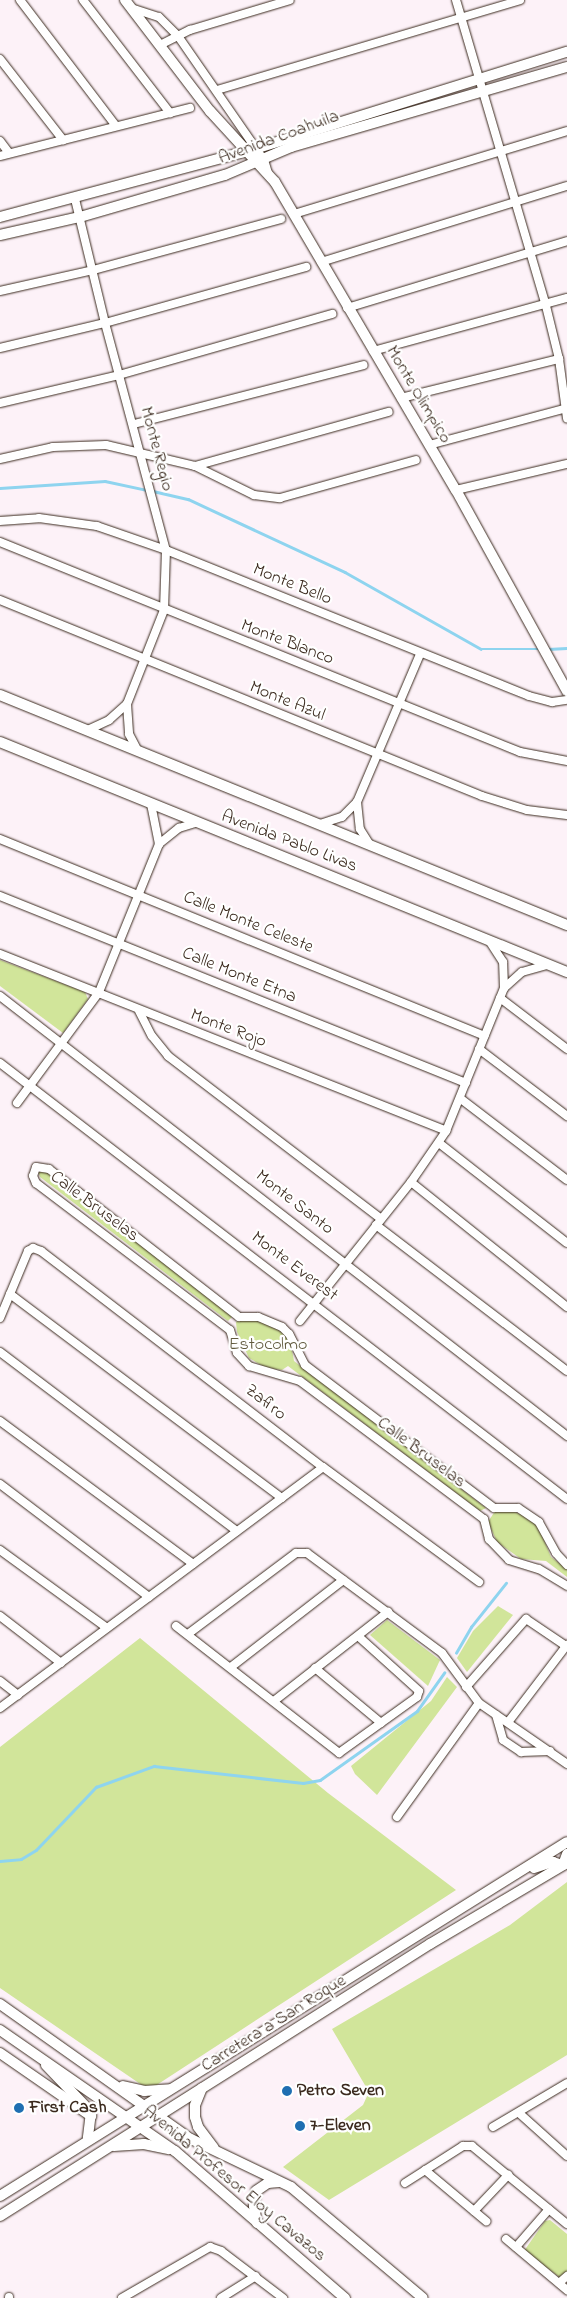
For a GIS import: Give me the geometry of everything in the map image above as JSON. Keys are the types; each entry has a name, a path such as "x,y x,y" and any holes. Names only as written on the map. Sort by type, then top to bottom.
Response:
{"main road":[{"path":"128,4 245,152 260,162"},
{"name":"Avenida Coahuila","path":"0,217 75,199 245,152 567,52"},
{"name":"Avenida Coahuila","path":"0,235 80,218 260,162 291,147 567,67"},
{"name":"Monte Olimpico","path":"260,162 294,214 347,308 456,490 567,691"},
{"name":"Avenida Pablo Livas","path":"0,695 90,729 567,925"},
{"name":"Avenida Pablo Livas","path":"0,742 195,823 567,972"},
{"path":"523,1869 567,1842"},
{"path":"523,1869 553,1862 565,1864 567,1854"},
{"name":"Carretera a San Roque","path":"0,2216 430,1944 565,1864"},
{"name":"Carretera a San Roque","path":"0,2196 88,2138 180,2086 305,2004 523,1869"},
{"name":"Avenida Profesor Eloy Cavazos","path":"0,2004 191,2139 302,2195 423,2298"},
{"name":"Avenida Profesor Eloy Cavazos","path":"0,2030 128,2116 175,2151 345,2298"},
{"path":"0,2053 91,2116"},
{"path":"42,2058 49,2070 87,2106 91,2116 88,2138"},
{"path":"104,2076 123,2086 144,2091 180,2086"},
{"path":"202,2088 195,2105 194,2117 203,2134 218,2152"},
{"path":"110,2147 153,2145 175,2151"},
{"path":"258,2224 254,2206 256,2191 268,2183 279,2182"}],"street":[{"path":"20,0 116,126"},
{"path":"83,0 170,112"},
{"path":"160,45 178,36 290,0"},
{"path":"456,0 546,306 559,359 567,418"},
{"path":"217,90 520,0"},
{"path":"128,4 159,17 178,36 256,148 260,162"},
{"path":"0,59 63,140"},
{"path":"0,156 190,108"},
{"path":"294,214 501,153 567,131"},
{"path":"0,141 9,153"},
{"path":"321,262 515,204 567,186"},
{"name":"Monte Regio","path":"75,199 105,323 142,452 166,550 164,610 127,704 109,720 90,729"},
{"path":"0,291 93,270 281,219"},
{"path":"347,308 567,241"},
{"path":"0,348 105,323 306,268"},
{"path":"373,351 546,306 567,298"},
{"path":"0,403 119,375 332,314"},
{"path":"401,398 559,359"},
{"path":"134,424 364,365"},
{"path":"429,445 567,408"},
{"path":"195,466 389,412"},
{"path":"0,459 73,445 106,445 195,466 254,495 280,498 416,460"},
{"path":"456,490 567,464"},
{"name":"Monte Bello","path":"0,521 39,518 76,522 166,550 420,654 542,701 567,700"},
{"name":"Monte Blanco","path":"0,542 164,610 520,752 567,761"},
{"name":"Monte Azul","path":"0,600 378,755 506,805 567,815"},
{"path":"320,824 342,817 357,802 420,654"},
{"name":"Monte Regio","path":"127,704 130,734 137,749"},
{"path":"357,802 360,828 371,845"},
{"path":"151,804 159,844"},
{"path":"17,1103 63,1044 99,992 159,844 179,828 195,823"},
{"name":"Calle Monte Celeste","path":"0,839 485,1036"},
{"name":"Calle Monte Etna","path":"0,896 466,1082"},
{"path":"300,1321 411,1182 446,1131 461,1099 504,988 503,962 490,942"},
{"name":"Monte Rojo","path":"0,954 99,992 139,1011 446,1131"},
{"path":"504,988 522,972 549,964"},
{"name":"Monte Santo","path":"0,996 347,1263 567,1436"},
{"path":"500,998 567,1049"},
{"path":"139,1011 152,1036 168,1056 567,1371"},
{"path":"480,1049 567,1116"},
{"name":"Monte Everest","path":"0,1063 315,1302 567,1499"},
{"path":"461,1099 567,1180"},
{"path":"439,1143 567,1243"},
{"name":"Calle Bruselas","path":"484,1519 300,1381 249,1366 237,1353 230,1330 36,1183 33,1176 36,1167 49,1169 239,1317 258,1317 282,1327 293,1341 305,1365 494,1508"},
{"path":"411,1182 567,1307"},
{"name":"Zafiro","path":"10,1294 26,1254 33,1248 42,1251 323,1467 479,1582"},
{"path":"0,1318 10,1294 282,1498"},
{"path":"230,1330 239,1317"},
{"path":"0,1352 237,1531"},
{"path":"0,1421 193,1564"},
{"path":"0,1708 323,1467"},
{"path":"0,1484 149,1597"},
{"path":"567,1565 556,1553 544,1526 529,1514 512,1507 494,1508 484,1519 486,1534 502,1555 514,1563 546,1571 567,1586"},
{"path":"0,1550 107,1628"},
{"path":"188,1634 296,1553 307,1553 442,1653 479,1703 496,1715 509,1721 567,1764"},
{"path":"231,1667 344,1580"},
{"path":"274,1701 315,1668 359,1637 388,1612"},
{"path":"0,1616 61,1662"},
{"path":"466,1687 526,1619 567,1646 509,1721"},
{"path":"176,1626 339,1753 417,1697 419,1690 359,1637"},
{"path":"315,1668 381,1723"},
{"path":"0,1681 18,1695"},
{"path":"397,1817 479,1703"},
{"path":"496,1715 503,1740 520,1752 550,1751"},
{"path":"493,2127 567,2083"},
{"path":"519,2112 567,2156"},
{"path":"559,2149 567,2144"},
{"path":"406,2183 463,2146 475,2147 567,2224"},
{"path":"425,2170 486,2221"},
{"path":"474,2211 508,2175"},
{"path":"516,2247 549,2210"},
{"path":"506,2239 567,2290"},
{"path":"123,2297 205,2249 215,2247 283,2298"},
{"path":"222,2298 256,2276"},
{"path":"559,2283 567,2276"}],"green space":[{"path":"0,960 85,992 88,999 63,1033 0,986"},
{"path":"42,1168 230,1313 232,1317 228,1321 40,1177 38,1171"},
{"name":"Estocolmo","path":"242,1319 254,1319 274,1325 290,1339 294,1361 486,1508 480,1511 288,1366 282,1370 266,1368 249,1358 237,1332 236,1322"},
{"path":"506,1509 523,1515 538,1525 551,1557 567,1569 567,1577 546,1561 521,1559 497,1542 488,1522 495,1511"},
{"path":"498,1606 513,1615 467,1672 457,1658 473,1631"},
{"path":"387,1620 440,1660 428,1686 370,1635"},
{"path":"140,1638 328,1793 456,1890 149,2090 0,1988 0,1747"},
{"path":"447,1677 457,1687 377,1795 355,1774 351,1766 431,1701"},
{"path":"567,1882 567,2055 329,2200 283,2167 363,2105 369,2092 332,2029 510,1925"},
{"path":"550,2220 567,2234 567,2273 562,2279 524,2251 545,2221"}],"waterway":[{"path":"0,488 105,481 147,490"},
{"path":"153,491 188,499 345,572 481,649 540,649"},
{"path":"548,649 567,648"},
{"path":"456,1653 471,1627 506,1583"},
{"path":"0,1861 21,1859 36,1850 96,1787 154,1766 303,1783 320,1780 417,1711 444,1673"}],"place":[{"name":"Petro Seven","path":"287,2091"},
{"name":"First Cash","path":"19,2108"},
{"name":"7-Eleven","path":"300,2126"}]}
